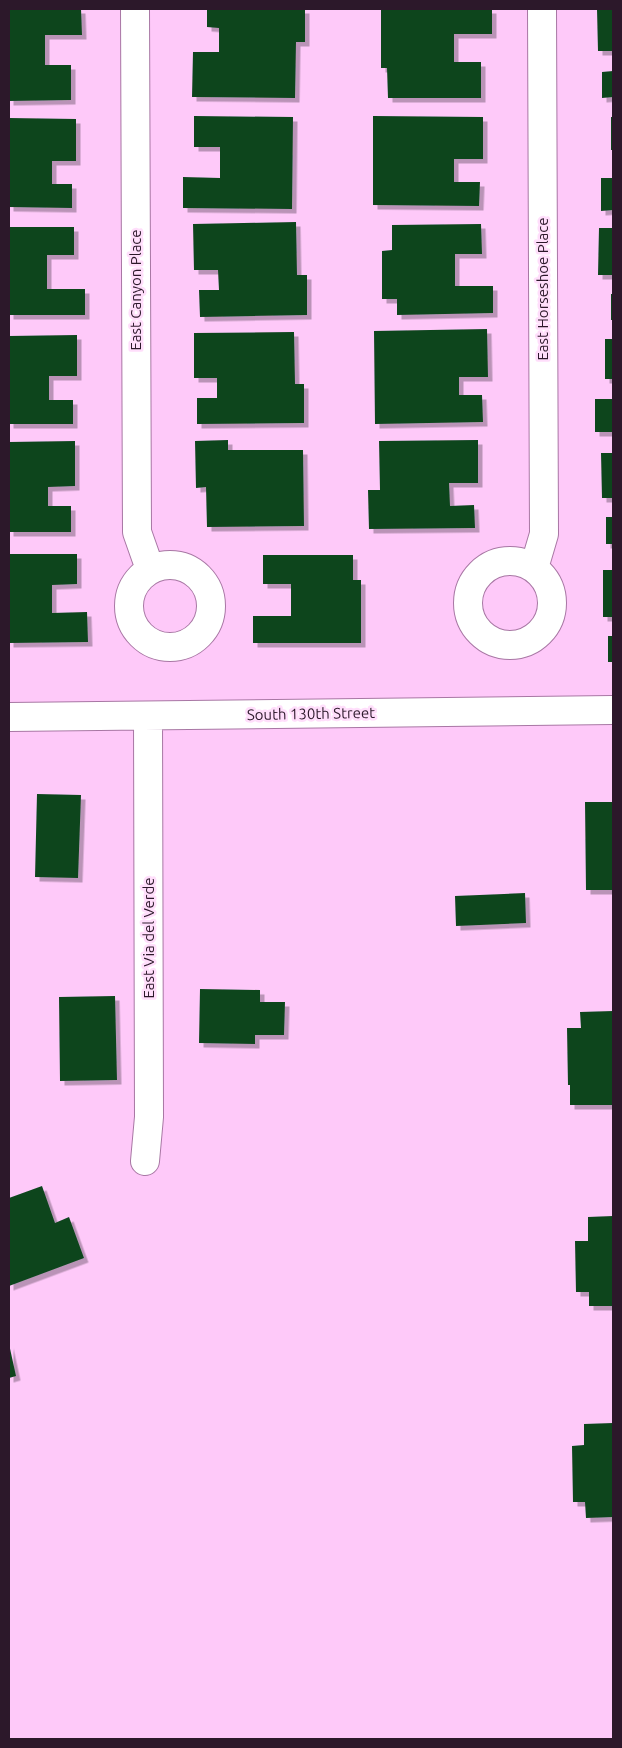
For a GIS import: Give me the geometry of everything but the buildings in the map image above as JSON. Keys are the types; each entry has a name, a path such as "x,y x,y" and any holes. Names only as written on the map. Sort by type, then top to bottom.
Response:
{"street":[{"name":"East Canyon Place","path":"135,9 137,532 150,569"},
{"name":"East Horseshoe Place","path":"534,568 544,534 542,9"},
{"name":"South 130th Street","path":"9,717 613,710"},
{"name":"East Via del Verde","path":"145,1160 150,1117 148,716"}]}
